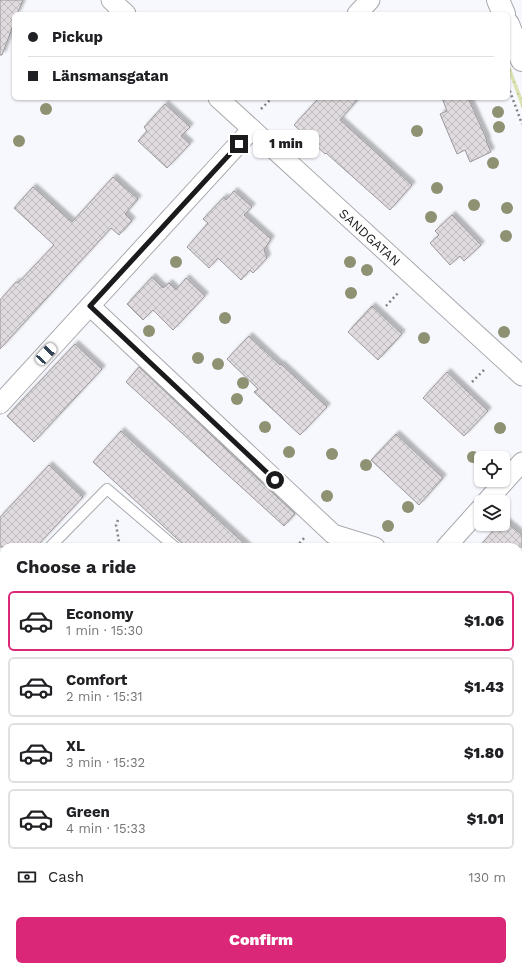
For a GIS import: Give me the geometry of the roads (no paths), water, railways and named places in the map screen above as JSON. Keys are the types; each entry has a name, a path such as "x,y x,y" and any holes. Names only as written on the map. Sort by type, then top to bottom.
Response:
{"street":[{"path":"111,0 124,12"},
{"path":"359,12 370,0"},
{"path":"498,0 504,12"},
{"path":"510,26 522,60"},
{"name":"SANDGATAN","path":"220,100 522,376"},
{"path":"0,404 252,129"},
{"path":"90,306 333,534 361,543"},
{"path":"492,495 522,462"},
{"path":"450,543 474,516"}],"lane":[{"path":"54,543 107,489 170,543"}]}
